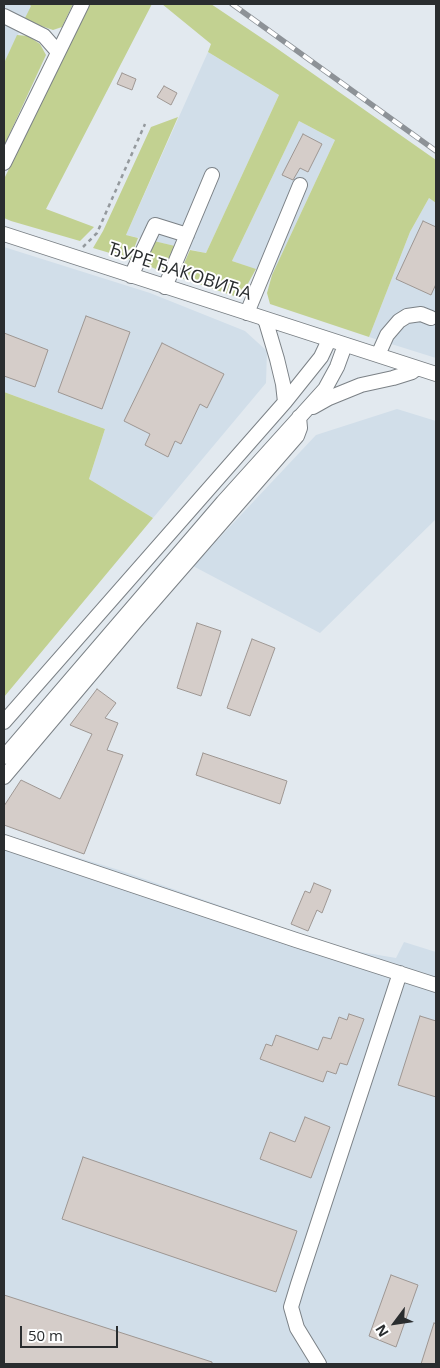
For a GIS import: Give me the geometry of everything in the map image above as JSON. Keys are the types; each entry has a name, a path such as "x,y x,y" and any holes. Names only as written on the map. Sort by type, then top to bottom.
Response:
{"street":[{"path":"4,163 82,4"},
{"path":"4,16 44,36 58,52"},
{"path":"165,287 212,174"},
{"path":"247,313 300,185"},
{"path":"131,276 155,225 187,235"},
{"name":"ЂУРЕ ЂАКОВИЋА","path":"4,234 436,374"},
{"path":"378,355 387,335 399,321 407,316 421,314 431,318"},
{"path":"263,318 266,322 277,359 285,402"},
{"path":"4,722 285,402 321,357 329,340"},
{"path":"4,757 223,502 325,389 345,345"},
{"path":"300,416 329,398 361,385 412,372 417,368"},
{"path":"4,777 135,622 297,436 300,428 300,416"},
{"path":"4,842 436,985"},
{"path":"319,1364 297,1328 291,1308 400,973"}],"path":[{"path":"73,257 97,233 145,124"}],"shaded area":[{"path":"4,4 29,4 32,6 4,63"},
{"path":"208,52 279,95 206,253 126,235"},
{"path":"299,121 335,140 272,275 232,261"},
{"path":"429,198 436,203 436,358 369,337 410,232"},
{"path":"4,247 150,293 245,331 267,351 266,383 153,518 89,479 107,423 105,429 4,392"},
{"path":"397,409 436,421 436,519 320,633 193,566 316,435"},
{"path":"4,835 119,870 273,924 326,946 396,958 404,942 436,952 436,1364 4,1364"}],"green space":[{"path":"29,4 73,4 62,27 53,30 24,20 31,6"},
{"path":"90,4 152,4 46,209 94,227 80,241 4,218 4,179"},
{"path":"162,4 211,4 436,160 436,203 429,198 410,232 369,337 270,304 267,293 272,275 335,140 299,121 232,261 256,269 240,298 178,277 190,250 206,253 279,95 208,52 211,44"},
{"path":"17,35 28,36 40,44 46,55 4,146 4,63"},
{"path":"178,117 126,235 138,238 130,259 93,248 103,231 151,127"},
{"path":"154,241 175,246 163,272 144,264"},
{"path":"4,392 105,429 89,479 153,518 4,697"}],"building":[{"path":"122,73 136,79 132,90 117,84"},
{"path":"164,86 177,93 171,105 157,97"},
{"path":"303,134 322,144 308,172 300,168 293,180 282,175"},
{"path":"423,221 436,227 436,284 431,295 396,279"},
{"path":"86,316 130,332 102,409 58,392"},
{"path":"4,333 48,350 35,387 4,376"},
{"path":"162,343 224,374 207,408 200,404 181,444 175,441 168,457 145,445 150,434 124,421"},
{"path":"197,623 221,631 201,696 177,688"},
{"path":"252,639 275,648 250,716 227,708"},
{"path":"97,689 116,703 105,718 118,723 107,750 123,755 84,854 4,825 4,806 21,780 60,799 92,734 70,725"},
{"path":"203,753 287,781 280,804 196,775"},
{"path":"314,883 331,890 322,913 317,910 308,931 291,924 305,891 310,893"},
{"path":"349,1014 364,1019 347,1065 340,1063 336,1074 327,1071 323,1082 260,1059 266,1044 272,1046 276,1035 318,1050 323,1037 331,1039 339,1017 347,1020"},
{"path":"420,1016 436,1021 436,1097 398,1085"},
{"path":"305,1117 330,1127 311,1178 260,1159 270,1132 295,1142"},
{"path":"83,1157 297,1231 276,1292 62,1219"},
{"path":"391,1275 418,1285 396,1347 369,1336"},
{"path":"4,1295 212,1362 212,1364 4,1364"},
{"path":"434,1323 436,1324 436,1364 421,1364"}],"railway":[{"path":"232,4 436,151"}]}
